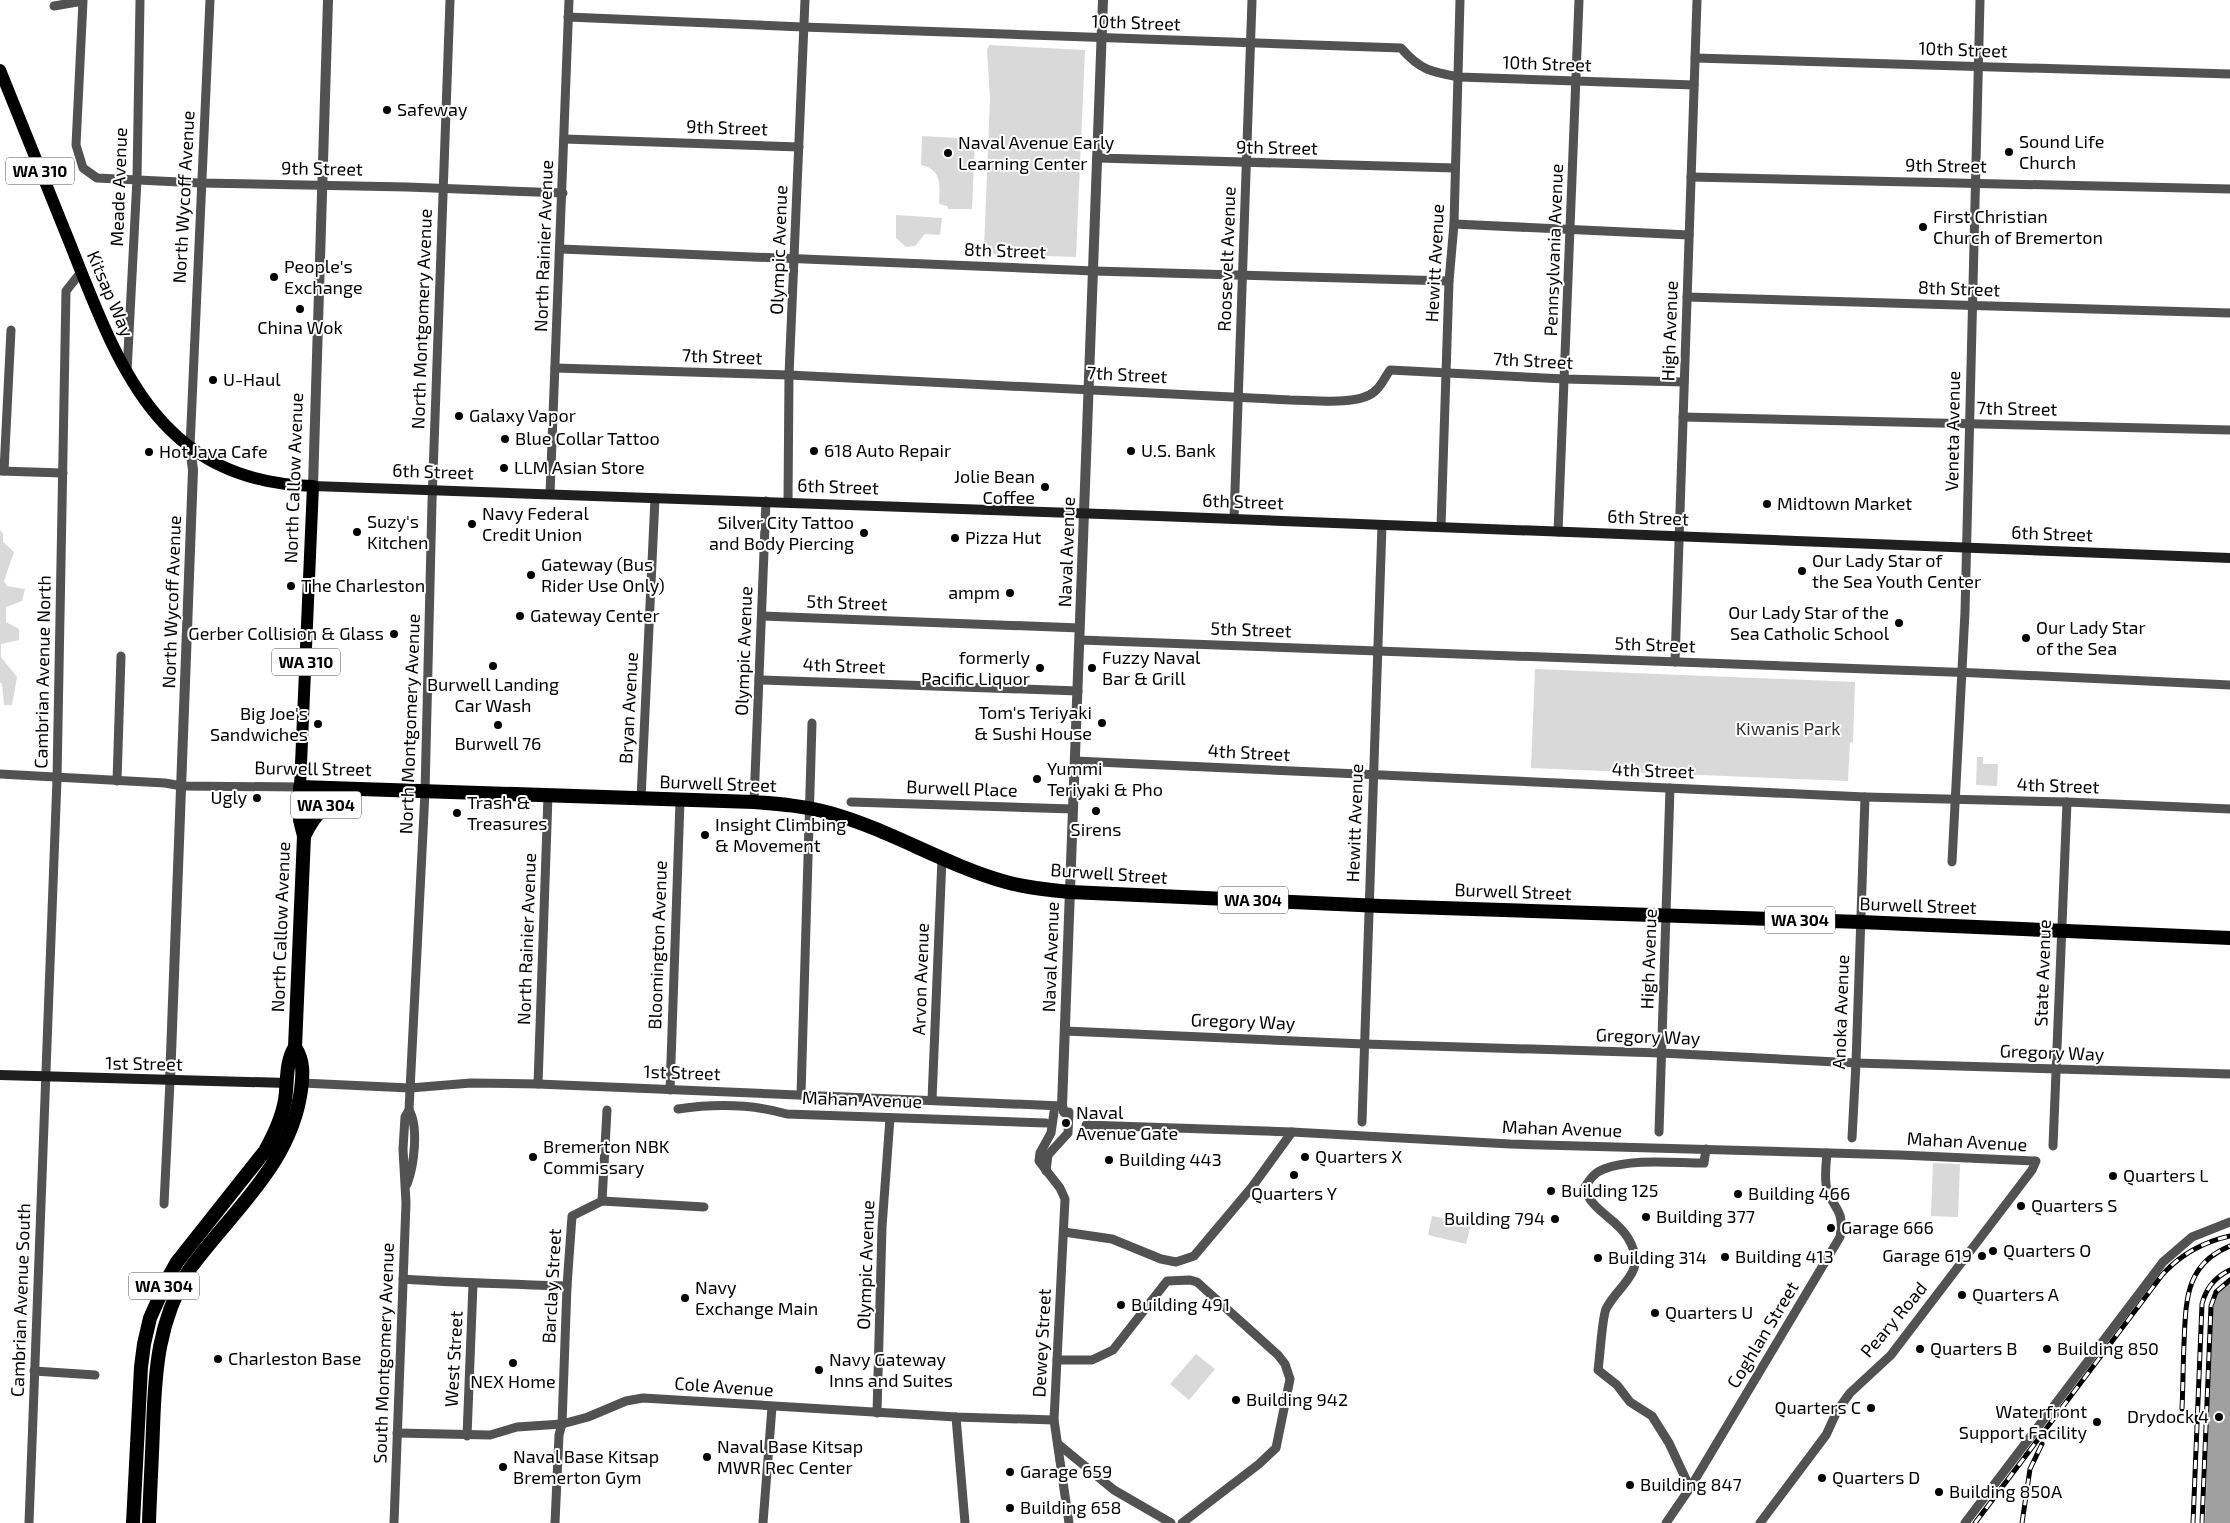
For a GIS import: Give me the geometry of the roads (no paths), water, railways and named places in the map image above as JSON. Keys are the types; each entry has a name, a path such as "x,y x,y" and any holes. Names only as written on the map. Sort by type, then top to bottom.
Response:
{"highway":[{"name":"Burwell Street","path":"300,787 754,802 809,808 858,822 942,858 1006,882 1070,892 2230,938"},
{"name":"North Callow Avenue","path":"287,1083 288,1058 295,1047 304,836 300,820 300,787"},
{"name":"WA 304","path":"304,836 313,818 325,806 337,798 360,789"},
{"name":"North Callow Avenue","path":"295,1047 302,1058 302,1083"},
{"name":"WA 304","path":"133,1523 141,1367 150,1318 177,1262 265,1151 278,1122 284,1103 287,1083"},
{"name":"WA 304","path":"149,1523 155,1368 164,1323 175,1296 189,1270 278,1158 292,1128 299,1106 302,1083"}],"main road":[{"name":"Kitsap Way","path":"0,70 81,272 127,375 155,414 190,447 219,464 255,478"},
{"name":"6th Street","path":"255,478 285,484 313,486 1084,513 2230,558"},
{"name":"North Callow Avenue","path":"300,787 313,486"},
{"name":"1st Street","path":"0,1075 46,1078 287,1083"}],"street":[{"name":"Meade Avenue","path":"127,375 137,180 140,0"},
{"name":"North Wycoff Avenue","path":"164,1204 182,786 193,470 190,447 200,183 210,0"},
{"name":"North Callow Avenue","path":"313,486 328,0"},
{"name":"North Montgomery Avenue","path":"410,1088 425,792 432,490 450,0"},
{"name":"North Rainier Avenue","path":"550,494 569,0"},
{"name":"Olympic Avenue","path":"788,502 789,375 804,0"},
{"name":"Naval Avenue","path":"1062,1110 1103,0"},
{"name":"Roosevelt Avenue","path":"1234,519 1252,0"},
{"name":"Hewitt Avenue","path":"1441,528 1449,281 1454,224 1460,0"},
{"name":"Pennsylvania Avenue","path":"1558,532 1566,379 1579,0"},
{"name":"High Avenue","path":"1675,662 1697,0"},
{"name":"Veneta Avenue","path":"1952,862 1954,808 1957,799 1967,548 1980,0"},
{"name":"9th Street","path":"54,6 83,1 76,145 83,168 97,178 200,183 442,188 563,193"},
{"name":"10th Street","path":"568,17 1251,44 1400,48 1413,62 1428,71 1459,77 1694,85"},
{"name":"10th Street","path":"1695,58 2230,74"},
{"name":"9th Street","path":"564,139 799,147"},
{"name":"9th Street","path":"1098,158 1246,164 1455,168"},
{"name":"9th Street","path":"1691,177 2230,189"},
{"path":"1454,224 1689,234"},
{"name":"8th Street","path":"560,249 1094,271 1449,281"},
{"name":"Cambrian Avenue North","path":"46,1078 56,779 66,291 81,272"},
{"name":"8th Street","path":"1687,297 2230,313"},
{"path":"11,330 2,471 63,473"},
{"name":"7th Street","path":"555,368 789,375 1239,398 1358,399 1376,391 1390,370 1566,379 1684,382"},
{"name":"7th Street","path":"1683,417 2230,430"},
{"name":"Bryan Avenue","path":"641,799 655,498"},
{"name":"Olympic Avenue","path":"754,802 766,502"},
{"name":"Hewitt Avenue","path":"1362,1122 1382,525"},
{"name":"5th Street","path":"762,616 1080,628"},
{"name":"5th Street","path":"1080,640 1962,673 2230,685"},
{"path":"117,781 121,656"},
{"name":"4th Street","path":"759,680 1078,691"},
{"path":"800,1095 812,723"},
{"name":"4th Street","path":"1075,762 1864,797 2066,802 2230,809"},
{"name":"Burwell Street","path":"0,774 56,779 165,783 182,786 300,787"},
{"name":"High Avenue","path":"1659,1132 1670,788"},
{"name":"North Rainier Avenue","path":"538,1084 548,796"},
{"name":"Anoka Avenue","path":"1852,1138 1864,797"},
{"name":"Bloomington Avenue","path":"670,1090 680,801"},
{"name":"Burwell Place","path":"851,802 1073,809"},
{"name":"State Avenue","path":"2053,1146 2066,802"},
{"name":"Arvon Avenue","path":"932,1100 942,858"},
{"name":"Gregory Way","path":"1065,1031 1364,1044 1661,1053 1856,1063 2230,1074"},
{"name":"Cambrian Avenue South","path":"29,1523 46,1078"},
{"name":"1st Street","path":"302,1083 410,1088 471,1084 538,1084 932,1100 1062,1110"},
{"name":"South Montgomery Avenue","path":"394,1523 407,1184 403,1172 403,1157 405,1117 409,1110 410,1088"},
{"name":"Mahan Avenue","path":"678,1109 699,1106 765,1108 786,1114 1046,1123"},
{"path":"607,1110 602,1201 704,1207"},
{"path":"1046,1171 1048,1155 1068,1133 1062,1110"},
{"name":"Dewey Street","path":"1062,1110 1062,1130 1050,1142 1045,1144 1040,1153 1039,1161 1060,1188 1065,1200 1054,1420 1070,1523"},
{"name":"Olympic Avenue","path":"878,1413 882,1227 890,1118"},
{"name":"Mahan Avenue","path":"1086,1125 1292,1132 1510,1144 2036,1161"},
{"path":"1064,1232 1112,1239 1161,1259 1176,1262 1194,1256 1252,1187 1292,1132"},
{"path":"1690,1488 1669,1443 1652,1416 1630,1402 1617,1385 1598,1370 1606,1309 1632,1276 1634,1251 1628,1237 1591,1203 1584,1187 1592,1176 1604,1169 1632,1164 1704,1163 1706,1149"},
{"name":"Coghlan Street","path":"1666,1523 1690,1488 1840,1237 1842,1225 1838,1208 1826,1188 1826,1154"},
{"name":"Peary Road","path":"1760,1523 1826,1435 1837,1411 1850,1393 1891,1355 2032,1170 2036,1161"},
{"name":"Barclay Street","path":"555,1523 559,1435 562,1424 567,1286 572,1216 602,1201"},
{"path":"1964,1523 2163,1262 2182,1244 2216,1226 2230,1222"},
{"path":"2216,1226 2230,1226"},
{"path":"403,1279 473,1284 501,1283 567,1286"},
{"path":"1057,1360 1092,1360 1113,1350 1168,1281 1190,1280 1197,1282 1266,1342 1285,1364 1290,1379 1276,1448 1259,1464 1182,1523"},
{"name":"West Street","path":"467,1436 473,1284"},
{"path":"34,1371 96,1375"},
{"name":"Cole Avenue","path":"397,1434 490,1435 517,1428 562,1424 588,1417 626,1401 642,1398 956,1418 1054,1420"},
{"path":"763,1523 772,1407"},
{"path":"956,1418 965,1523"},
{"path":"1058,1444 1114,1490 1171,1523"}],"railway":[{"path":"1975,1523 2162,1275 2193,1250 2230,1236"},
{"path":"2182,1409 2186,1313 2191,1285 2204,1263 2215,1254 2230,1246"},
{"path":"2193,1523 2202,1304 2212,1284 2230,1270"},
{"path":"2202,1523 2211,1306 2216,1292 2230,1280"},
{"path":"2022,1523 2030,1469 2042,1444"}],"place":[{"name":"Safeway","path":"387,110"},
{"name":"Sound Life Church","path":"2009,152"},
{"name":"Naval Avenue Early Learning Center","path":"948,153"},
{"name":"First Christian Church of Bremerton","path":"1923,227"},
{"name":"People's Exchange","path":"274,277"},
{"name":"China Wok","path":"300,309"},
{"name":"U-Haul","path":"213,380"},
{"name":"Galaxy Vapor","path":"459,416"},
{"name":"Blue Collar Tattoo","path":"505,439"},
{"name":"618 Auto Repair","path":"814,451"},
{"name":"U.S. Bank","path":"1131,451"},
{"name":"Hot Java Cafe","path":"149,452"},
{"name":"LLM Asian Store","path":"504,468"},
{"name":"Jolie Bean Coffee","path":"1045,487"},
{"name":"Midtown Market","path":"1767,504"},
{"name":"Navy Federal Credit Union","path":"472,524"},
{"name":"Suzy's Kitchen","path":"357,532"},
{"name":"Silver City Tattoo and Body Piercing","path":"864,533"},
{"name":"Pizza Hut","path":"955,538"},
{"name":"Our Lady Star of the Sea Youth Center","path":"1802,571"},
{"name":"Gateway (Bus Rider Use Only)","path":"531,575"},
{"name":"The Charleston","path":"291,586"},
{"name":"ampm","path":"1010,593"},
{"name":"Gateway Center","path":"520,616"},
{"name":"Our Lady Star of the Sea Catholic School","path":"1899,623"},
{"name":"Gerber Collision & Glass","path":"394,634"},
{"name":"Our Lady Star of the Sea","path":"2026,638"},
{"name":"Burwell Landing Car Wash","path":"493,666"},
{"name":"formerly Pacific Liquor","path":"1040,668"},
{"name":"Fuzzy Naval Bar & Grill","path":"1092,668"},
{"name":"Tom's Teriyaki & Sushi House","path":"1102,723"},
{"name":"Big Joe's Sandwiches","path":"318,724"},
{"name":"Burwell 76","path":"498,725"},
{"name":"Yummi Teriyaki & Pho","path":"1037,779"},
{"name":"Ugly","path":"257,798"},
{"name":"Sirens","path":"1096,811"},
{"name":"Trash & Treasures","path":"457,813"},
{"name":"Insight Climbing & Movement","path":"705,835"},
{"name":"Naval Avenue Gate","path":"1066,1123"},
{"name":"Bremerton NBK Commissary","path":"533,1157"},
{"name":"Quarters X","path":"1305,1157"},
{"name":"Building 443","path":"1109,1160"},
{"name":"Quarters Y","path":"1294,1175"},
{"name":"Quarters L","path":"2113,1176"},
{"name":"Building 125","path":"1551,1191"},
{"name":"Building 466","path":"1738,1194"},
{"name":"Quarters S","path":"2021,1206"},
{"name":"Building 377","path":"1646,1217"},
{"name":"Building 794","path":"1555,1219"},
{"name":"Garage 666","path":"1831,1228"},
{"name":"Quarters O","path":"1993,1251"},
{"name":"Garage 619","path":"1982,1256"},
{"name":"Building 413","path":"1725,1257"},
{"name":"Building 314","path":"1598,1258"},
{"name":"Quarters A","path":"1962,1295"},
{"name":"Navy Exchange Main","path":"685,1298"},
{"name":"Building 491","path":"1121,1305"},
{"name":"Quarters U","path":"1655,1313"},
{"name":"Quarters B","path":"1920,1349"},
{"name":"Building 850","path":"2047,1349"},
{"name":"Charleston Base","path":"218,1359"},
{"name":"NEX Home","path":"513,1363"},
{"name":"Navy Gateway Inns and Suites","path":"819,1370"},
{"name":"Building 942","path":"1236,1400"},
{"name":"Quarters C","path":"1871,1408"},
{"name":"Drydock 4","path":"2219,1417"},
{"name":"Waterfront Support Facility","path":"2097,1422"},
{"name":"Naval Base Kitsap MWR Rec Center","path":"707,1457"},
{"name":"Naval Base Kitsap Bremerton Gym","path":"503,1467"},
{"name":"Garage 659","path":"1010,1472"},
{"name":"Quarters D","path":"1822,1478"},
{"name":"Building 847","path":"1630,1485"},
{"name":"Building 850A","path":"1939,1492"},
{"name":"Building 658","path":"1010,1508"}],"park label":[{"name":"Kiwanis Park","path":"1788,729"}]}
